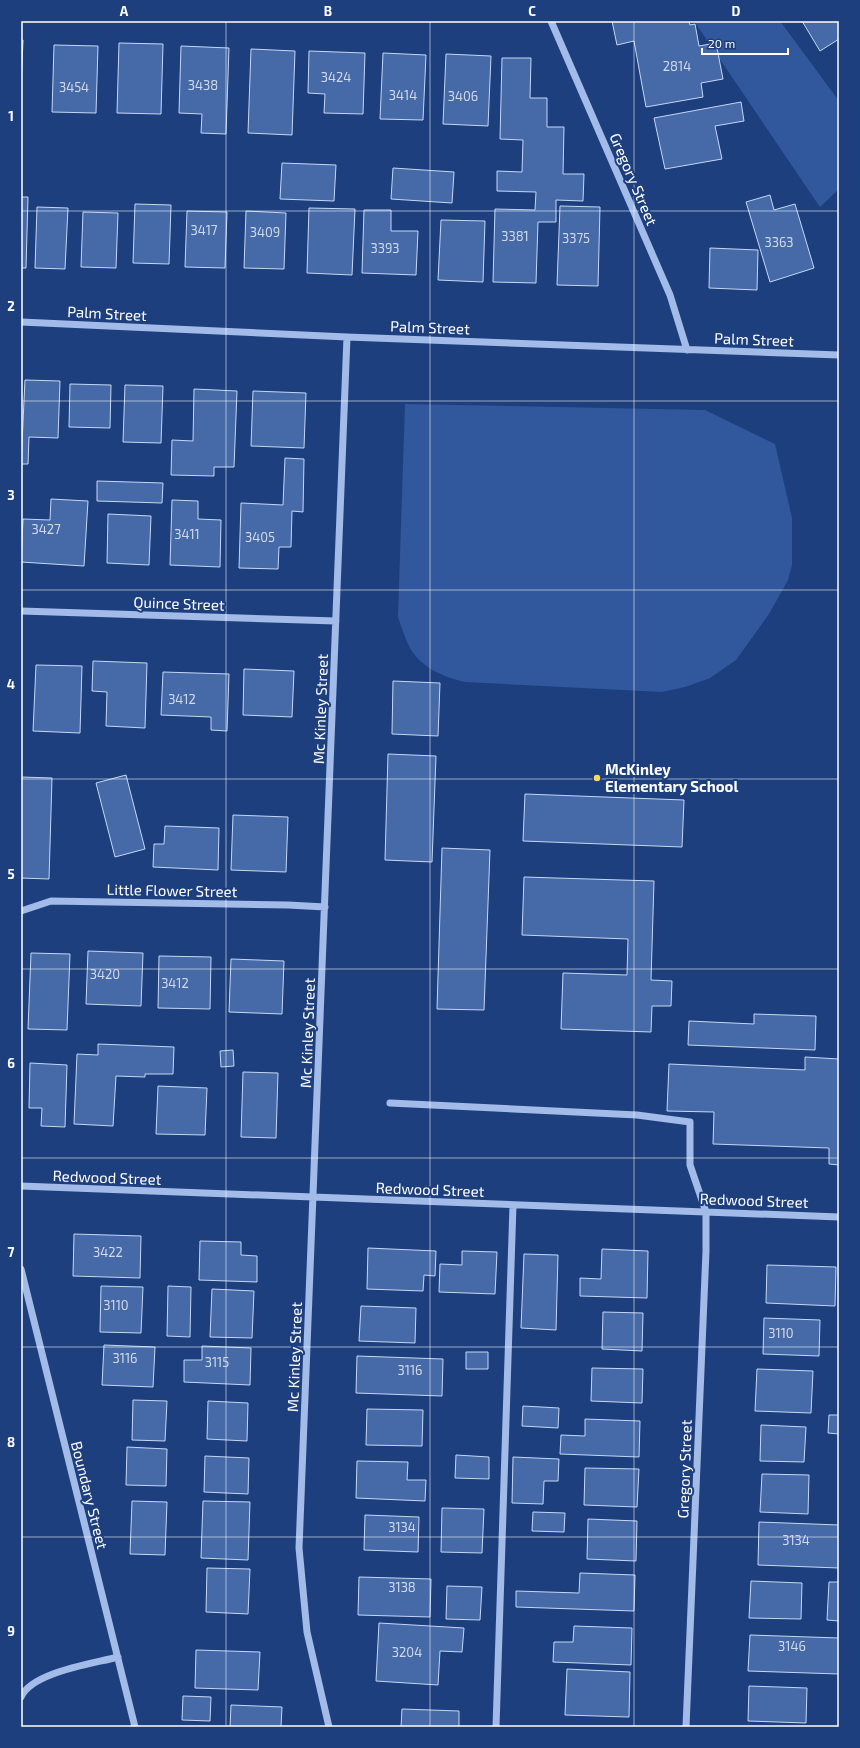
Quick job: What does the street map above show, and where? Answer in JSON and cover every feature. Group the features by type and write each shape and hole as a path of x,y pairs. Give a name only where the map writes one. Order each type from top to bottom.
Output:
{"street":[{"name":"Gregory Street","path":"551,21 670,295 687,350"},
{"name":"Palm Street","path":"21,322 347,337 839,355"},
{"name":"Mc Kinley Street","path":"329,1727 307,1632 299,1548 347,337"},
{"name":"Quince Street","path":"21,611 336,621"},
{"name":"Little Flower Street","path":"21,911 51,901 325,907"},
{"name":"Gregory Street","path":"390,1103 637,1114 690,1122 690,1165 706,1212 706,1259 686,1727"},
{"name":"Redwood Street","path":"21,1186 839,1216"},
{"path":"496,1727 513,1205"},
{"name":"Boundary Street","path":"21,1269 135,1727"},
{"path":"21,1697 24,1690 34,1682 47,1676 118,1657"}],"shaded area":[{"path":"694,21 780,21 839,101 839,189 820,207"},
{"path":"405,404 705,410 775,444 792,518 792,565 788,580 769,614 736,660 710,678 685,687 662,692 465,682 439,674 424,664 412,652 398,617"}],"building":[{"path":"612,21 689,21 690,25 695,24 699,46 716,43 723,79 701,83 703,97 646,107 634,41 617,45"},
{"path":"802,21 839,21 839,39 820,51"},
{"path":"21,40 23,40 21,87"},
{"path":"119,43 163,44 161,114 117,113"},
{"path":"54,45 98,46 96,113 52,112"},
{"path":"181,46 229,48 226,134 201,133 202,114 179,113"},
{"path":"251,49 295,51 292,135 248,133"},
{"path":"309,51 365,53 363,114 324,113 325,94 308,93"},
{"path":"383,53 426,55 423,120 380,119"},
{"path":"446,54 491,56 488,126 443,124"},
{"path":"502,58 531,58 530,98 547,98 547,127 564,127 563,174 584,174 583,201 556,200 556,222 538,222 536,283 493,282 495,209 535,210 536,192 497,191 497,171 522,172 523,140 500,139"},
{"path":"741,102 744,121 715,126 722,159 665,169 654,118"},
{"path":"282,163 336,165 334,201 280,199"},
{"path":"393,168 454,172 452,203 391,199"},
{"path":"770,195 774,210 795,204 814,268 770,282 746,202"},
{"path":"21,197 28,197 26,268 21,268"},
{"path":"135,204 171,205 169,264 133,263"},
{"path":"560,206 600,207 598,286 557,285"},
{"path":"37,207 68,208 65,269 35,268"},
{"path":"309,208 355,209 352,275 307,273"},
{"path":"364,210 391,210 391,231 418,231 416,275 362,273"},
{"path":"187,211 227,212 225,268 185,267"},
{"path":"246,211 286,213 284,269 244,268"},
{"path":"83,212 118,213 116,268 81,267"},
{"path":"441,220 485,221 483,282 438,280"},
{"path":"710,248 758,250 757,290 709,288"},
{"path":"25,380 60,381 58,438 29,437 28,464 21,464"},
{"path":"70,384 111,385 110,428 69,427"},
{"path":"125,385 163,386 161,443 123,442"},
{"path":"194,389 237,391 234,467 214,467 214,476 171,475 172,440 193,441"},
{"path":"253,391 306,393 304,448 251,446"},
{"path":"285,458 304,459 303,512 292,511 291,547 279,547 278,569 239,568 241,503 283,505"},
{"path":"97,481 163,483 162,503 97,501"},
{"path":"51,499 88,501 84,566 21,562 23,519 50,520"},
{"path":"172,500 198,501 198,519 221,520 220,567 170,565"},
{"path":"108,514 151,516 149,565 107,563"},
{"path":"93,661 147,663 145,728 106,726 107,692 92,691"},
{"path":"36,665 82,666 80,733 33,731"},
{"path":"244,669 294,671 292,717 243,715"},
{"path":"163,672 229,674 227,731 211,730 211,717 161,715"},
{"path":"393,681 440,683 438,736 392,734"},
{"path":"388,754 436,756 432,862 385,860"},
{"path":"126,775 145,849 115,857 96,783"},
{"path":"21,777 52,778 49,879 21,878"},
{"path":"525,794 684,800 682,847 523,841"},
{"path":"233,815 288,817 286,872 231,870"},
{"path":"165,826 219,828 218,870 153,867 154,844 164,844"},
{"path":"442,848 490,850 484,1010 437,1009"},
{"path":"524,877 654,881 651,980 672,981 671,1006 652,1006 651,1032 561,1029 563,973 627,975 628,939 522,935"},
{"path":"88,951 143,953 141,1006 86,1004"},
{"path":"31,953 70,954 67,1030 28,1029"},
{"path":"159,956 211,957 210,1009 158,1008"},
{"path":"231,959 284,961 282,1014 229,1012"},
{"path":"754,1014 816,1016 815,1050 688,1045 689,1021 754,1024"},
{"path":"98,1044 174,1047 173,1074 145,1074 145,1077 116,1076 113,1126 74,1124 77,1054 98,1055"},
{"path":"233,1050 234,1066 221,1067 220,1051"},
{"path":"805,1057 839,1059 839,1165 829,1164 829,1148 713,1144 714,1112 667,1111 669,1064 805,1070"},
{"path":"30,1063 67,1065 65,1127 41,1126 42,1108 29,1108"},
{"path":"243,1072 278,1073 276,1138 241,1137"},
{"path":"158,1086 207,1088 205,1135 156,1134"},
{"path":"74,1234 141,1236 140,1278 73,1276"},
{"path":"200,1241 241,1242 241,1255 257,1256 257,1282 199,1280"},
{"path":"368,1248 436,1251 435,1276 424,1275 423,1291 367,1289"},
{"path":"602,1249 648,1251 647,1298 580,1296 580,1278 601,1279"},
{"path":"462,1251 497,1252 495,1294 439,1292 440,1264 462,1265"},
{"path":"524,1254 558,1255 556,1330 521,1328"},
{"path":"767,1265 836,1267 835,1306 766,1303"},
{"path":"101,1286 143,1287 141,1333 100,1332"},
{"path":"168,1286 191,1287 190,1337 167,1336"},
{"path":"212,1289 254,1291 252,1338 210,1337"},
{"path":"361,1306 416,1308 415,1343 359,1341"},
{"path":"603,1312 643,1313 642,1351 602,1349"},
{"path":"764,1318 820,1320 819,1356 763,1354"},
{"path":"104,1345 155,1347 153,1387 102,1385"},
{"path":"202,1346 251,1348 250,1385 184,1382 184,1360 202,1360"},
{"path":"466,1352 488,1352 488,1369 466,1369"},
{"path":"357,1356 443,1359 442,1396 356,1393"},
{"path":"592,1368 643,1369 642,1403 591,1401"},
{"path":"757,1369 813,1371 811,1413 755,1411"},
{"path":"133,1400 167,1401 165,1441 132,1440"},
{"path":"208,1401 248,1403 247,1441 207,1439"},
{"path":"523,1406 559,1408 558,1428 522,1426"},
{"path":"367,1409 423,1410 422,1446 366,1445"},
{"path":"829,1415 839,1415 839,1434 828,1433"},
{"path":"585,1419 640,1421 639,1457 560,1454 561,1435 585,1436"},
{"path":"761,1425 806,1427 804,1462 760,1461"},
{"path":"127,1447 167,1449 166,1486 126,1485"},
{"path":"456,1455 489,1457 489,1479 455,1478"},
{"path":"205,1456 249,1458 248,1494 204,1492"},
{"path":"513,1457 559,1459 558,1481 544,1481 543,1504 512,1503"},
{"path":"357,1461 408,1462 407,1480 426,1480 425,1501 356,1498"},
{"path":"585,1468 639,1469 637,1507 584,1505"},
{"path":"762,1474 809,1475 808,1514 760,1512"},
{"path":"132,1501 167,1502 165,1555 130,1554"},
{"path":"203,1501 250,1502 248,1560 201,1558"},
{"path":"442,1508 484,1509 482,1553 441,1552"},
{"path":"533,1512 565,1513 564,1532 532,1531"},
{"path":"365,1515 419,1517 418,1552 364,1550"},
{"path":"588,1519 637,1521 636,1561 587,1559"},
{"path":"759,1522 839,1525 839,1568 758,1565"},
{"path":"207,1568 250,1569 248,1614 206,1612"},
{"path":"580,1573 635,1575 634,1611 516,1607 516,1591 579,1593"},
{"path":"359,1577 431,1579 430,1617 358,1615"},
{"path":"751,1581 802,1583 801,1619 749,1618"},
{"path":"829,1582 839,1582 839,1621 827,1620"},
{"path":"447,1586 482,1587 480,1620 446,1619"},
{"path":"379,1623 464,1628 462,1652 440,1651 438,1685 376,1681"},
{"path":"574,1626 632,1628 631,1665 553,1662 554,1642 573,1642"},
{"path":"750,1635 839,1638 839,1674 748,1671"},
{"path":"196,1650 260,1652 258,1690 195,1688"},
{"path":"567,1669 630,1672 629,1717 565,1715"},
{"path":"749,1686 807,1688 806,1723 748,1721"},
{"path":"183,1696 211,1697 210,1721 182,1720"},
{"path":"231,1705 282,1707 281,1727 230,1727"},
{"path":"402,1709 459,1711 459,1727 401,1727"}],"place":[{"name":"McKinley Elementary School","path":"597,778"}]}
